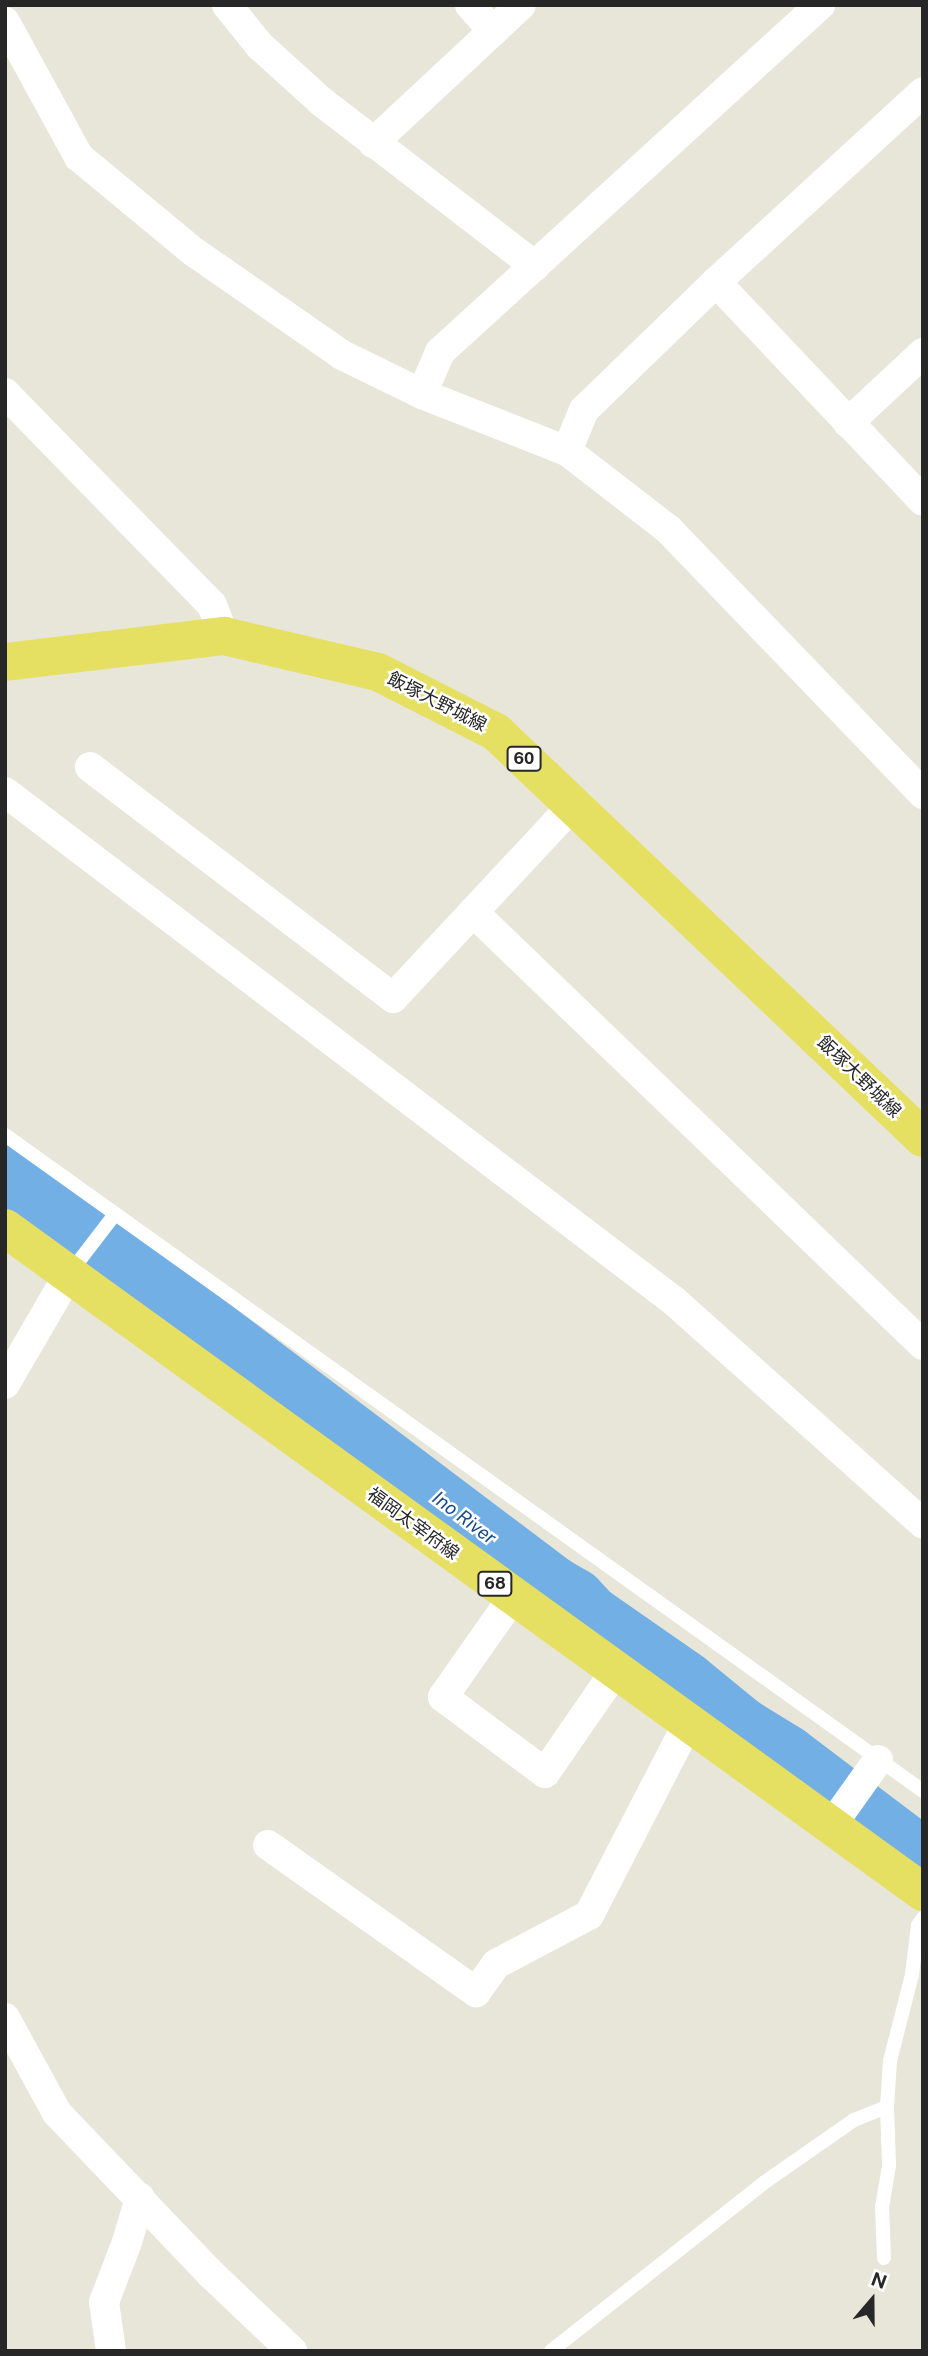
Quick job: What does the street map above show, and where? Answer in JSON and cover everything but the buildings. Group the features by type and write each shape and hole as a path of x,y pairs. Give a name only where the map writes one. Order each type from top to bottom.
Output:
{"main road":[{"name":"飯塚大野城線","path":"5,662 224,636 378,672 496,732 923,1138"},
{"name":"福岡太宰府線","path":"5,1228 76,1266 513,1597 688,1723 835,1820 923,1892"}],"street":[{"path":"227,5 260,46 373,143 535,266"},
{"path":"470,5 493,31"},
{"path":"373,143 521,5"},
{"path":"422,394 440,352 820,5"},
{"path":"5,22 79,158 194,252 342,355 422,394 567,451 668,529 923,794"},
{"path":"567,451 584,410 716,282 923,92"},
{"path":"716,282 923,501"},
{"path":"848,424 923,352"},
{"path":"5,393 212,606 224,636"},
{"path":"90,766 393,998 573,805"},
{"path":"5,792 674,1301 923,1524"},
{"path":"473,912 923,1345"},
{"path":"5,1384 76,1266"},
{"path":"513,1597 443,1697 545,1773 616,1671"},
{"path":"268,1845 476,1992 496,1964 589,1915 688,1723"},
{"path":"835,1820 878,1760"},
{"path":"5,2018 57,2113 211,2274 292,2351"},
{"path":"111,2351 104,2302 140,2198"}],"lane":[{"path":"5,1135 923,1791"},
{"path":"76,1266 115,1214"},
{"path":"884,2258 882,2207 889,2166 887,2107 890,2061 912,1975 918,1925 923,1918"},
{"path":"551,2351 765,2182 854,2120 887,2107"}],"waterway":[{"name":"Ino River","path":"5,1175 552,1588 573,1600 589,1617 684,1683 740,1729 784,1756 923,1861"}]}
